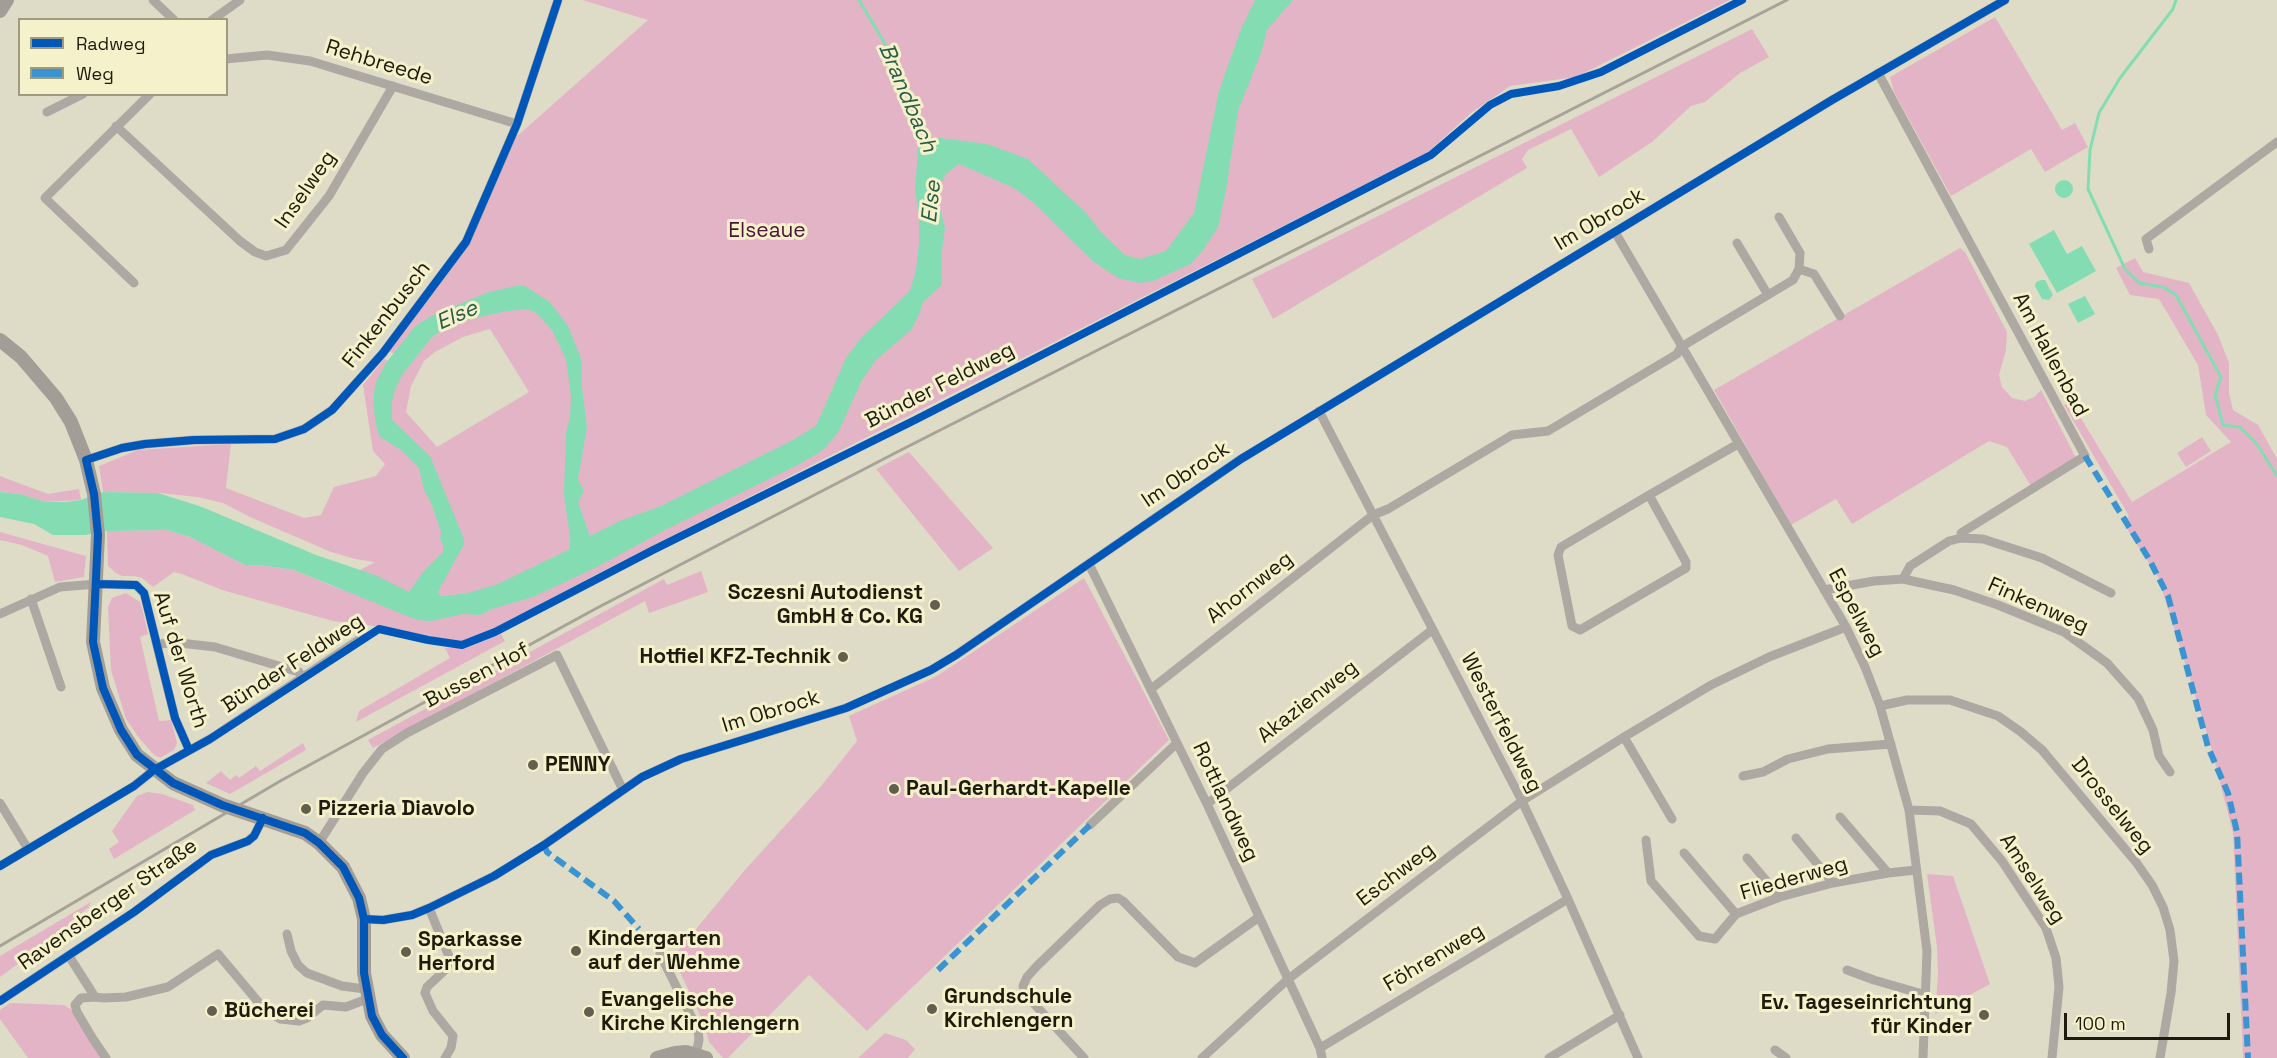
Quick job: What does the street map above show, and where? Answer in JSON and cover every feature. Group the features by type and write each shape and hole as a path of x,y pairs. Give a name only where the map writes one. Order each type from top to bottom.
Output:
{"main road":[{"path":"0,11 7,0"},
{"path":"0,340 21,357 56,398 71,422 86,460 94,494 98,535 93,642 110,708 131,748 154,770 195,794 305,833 319,843 343,867 359,898 364,920 366,994 372,1016 397,1056"},
{"path":"657,1058 675,1053 701,1056"}],"street":[{"path":"153,0 172,18"},
{"path":"215,18 240,0"},
{"name":"Finkenbusch","path":"86,460 122,448 145,444 194,440 275,439 303,429 332,410 383,353 466,242 517,124 558,0"},
{"name":"Im Obrock","path":"364,920 383,920 412,915 511,867 642,777 681,759 846,708 922,674 956,655 1179,500 1319,411 1878,73 2005,0"},
{"name":"Rehbreede","path":"228,59 267,55 309,61 517,124"},
{"name":"Am Hallenbad","path":"1878,73 2085,456 1961,533 1961,538 1949,541 1910,566 1903,579"},
{"name":"Inselweg","path":"116,126 240,241 255,252 266,256 285,249 329,196 393,86"},
{"path":"47,112 79,96"},
{"path":"134,283 45,198 148,96"},
{"path":"2149,249 2146,239 2277,142"},
{"path":"1779,217 1800,253 1799,269 1814,274 1840,316"},
{"name":"Espelweg","path":"1615,231 1846,627 1865,666 1880,706 1909,810 1927,951 1923,1058"},
{"path":"1737,243 1768,295"},
{"name":"Ahornweg","path":"1150,689 1372,515 1388,510 1512,435 1548,431 1677,354 1681,347 1793,280 1799,269"},
{"name":"Westerfeldweg","path":"1319,411 1522,801 1568,898 1638,1058"},
{"path":"1649,495 1686,562 1686,568 1580,630 1572,626 1558,555 1561,547 1649,495 1738,444"},
{"path":"1961,538 1983,539 2015,548 2063,567 2111,593"},
{"name":"Rottlandweg","path":"1089,564 1207,804 1321,1053"},
{"name":"Finkenweg","path":"1824,590 1874,581 1903,579 1954,590 2064,632 2113,669 2138,698 2153,730 2159,756 2170,772"},
{"name":"Auf der Worth","path":"0,614 60,587 97,584 136,585 144,593 175,718 189,750"},
{"path":"32,599 61,687"},
{"name":"Eschweg","path":"1202,1058 1287,980 1522,801 1624,736 1711,685 1769,657 1846,627"},
{"name":"Akazienweg","path":"1207,804 1432,630"},
{"name":"Bünder Feldweg","path":"0,866 134,786 154,770 210,739 363,637"},
{"name":"Auf der Worth","path":"157,645 171,642 215,647 298,672 302,678"},
{"name":"Bussen Hof","path":"319,843 363,773 382,749 407,733 557,655 623,790"},
{"name":"Drosselweg","path":"1880,706 1907,700 1950,700 1998,717 2021,732 2042,750 2136,862 2152,885 2163,907 2170,930 2174,961 2160,1058"},
{"path":"1624,736 1672,819"},
{"path":"1090,825 1177,743"},
{"path":"1743,776 1763,772 1788,759 1828,749 1892,744"},
{"path":"0,803 28,849"},
{"name":"Amselweg","path":"1909,810 1940,811 1971,824 2002,861 2046,928 2056,958 2060,987 2052,1058"},
{"name":"Ravensberger Straße","path":"0,1001 134,912 211,855 248,841 254,836 263,818"},
{"path":"1840,818 1888,873"},
{"path":"1796,838 1833,883"},
{"name":"Fliederweg","path":"1646,840 1651,881 1699,936 1714,939 1736,914 1780,897 1833,883 1916,870"},
{"path":"1684,853 1736,914"},
{"path":"1747,858 1780,897"},
{"path":"1084,1058 1026,995 1023,986 1027,977 1037,966 1100,905 1110,899 1118,898 1124,901 1178,957 1195,963 1259,917"},
{"name":"Föhrenweg","path":"1321,1053 1568,898"},
{"path":"429,908 450,959 446,969 427,987 425,993 433,1011 453,1036 451,1048 445,1058"},
{"path":"287,934 291,951 298,965 308,974 366,994"},
{"path":"106,1058 77,1012 75,1005 81,998 126,997 168,987 219,954 266,1010 280,1019 298,1021 323,1005 346,1007 366,994"},
{"path":"660,954 698,1030 701,1056"},
{"path":"69,956 95,997"},
{"path":"1846,970 1874,981 1926,995"},
{"path":"1549,1058 1620,1015"},
{"path":"1069,1058 1077,1050"},
{"path":"1775,1050 1786,1058"}],"green space":[{"name":"Elseaue","path":"582,0 1730,0 1576,77 1510,86 1471,113 1427,153 599,573 494,629 462,643 390,628 333,621 222,590 174,572 153,587 142,578 122,576 108,566 107,531 167,530 190,537 247,566 260,565 294,570 342,590 360,570 375,562 331,552 223,503 197,497 160,493 103,492 99,466 138,450 231,444 226,488 304,518 321,515 334,487 376,476 385,464 373,451 363,385 384,359 406,369 409,362 389,351 468,245 515,138 648,20","holes":["490,329 529,392 437,447 406,412 411,386 424,361 435,352 463,337"]},
{"path":"1995,17 2062,130 2075,123 2088,147 2045,172 2031,149 1951,196 1894,92 1890,77"},
{"path":"1752,29 1769,57 1740,73 1705,102 1691,106 1652,142 1599,177 1571,129 1528,150 1522,159 1527,168 1273,319 1252,279"},
{"path":"1960,248 1965,252 2007,332 2006,350 1999,375 2002,387 2012,398 2025,401 2034,397 2041,390 2076,458 2031,486 2007,447 1989,441 1852,524 1836,499 1791,525 1714,390"},
{"path":"2135,258 2143,272 2189,283 2218,335 2229,363 2229,393 2233,410 2258,425 2277,459 2277,1058 2243,1058 2233,833 2210,743 2158,577 2122,521 2129,516 2064,405 2071,402 2132,502 2231,442 2206,415 2198,365 2159,299 2130,295 2116,268"},
{"path":"2202,437 2211,451 2186,467 2177,453"},
{"path":"909,452 993,548 959,571 876,469"},
{"path":"0,476 48,494 79,489 81,500 46,502 20,494 0,492"},
{"path":"0,532 86,556 84,577 55,582 48,556 22,545 0,540"},
{"path":"701,571 708,592 649,613 645,601 373,748 368,740 664,579 667,585"},
{"path":"1084,578 1169,740 867,1031 809,975 728,1058 723,1058 709,1042 705,1026 673,957 744,871 822,785 857,741 849,716 937,676"},
{"path":"126,593 140,602 148,634 140,637 159,721 171,720 177,743 174,750 160,758 154,755 139,738 126,719 111,670 108,607 112,598"},
{"path":"501,634 505,641 356,722 359,711 450,658 445,648 474,645"},
{"path":"303,743 306,750 230,794 206,783 221,771 230,780 236,775 239,778 256,766 260,771"},
{"path":"148,792 162,794 193,805 195,810 114,859 109,849 119,842 112,831 137,796"},
{"path":"1927,874 1953,876 1990,984 1935,1014 1938,975 1937,947"},
{"path":"91,902 89,907 68,926 0,977 0,956"},
{"path":"10,1003 64,1005 72,1010 103,1058 28,1058 0,1019 0,1010"},
{"path":"885,1033 906,1040 915,1049 908,1058 858,1058"}],"water":[{"path":"1255,0 1293,0 1267,30 1261,53 1238,111 1218,227 1191,264 1153,281 1140,283 1118,278 1094,262 1034,203 1014,188 959,164 946,174 939,186 938,201 945,228 942,250 942,285 923,302 911,330 876,360 862,380 839,431 827,446 792,468 533,597 492,609 480,615 464,614 431,621 417,620 294,570 260,565 247,566 190,537 167,530 53,535 34,524 0,517 0,492 20,494 46,502 81,500 103,492 158,493 202,507 316,555 375,575 409,592 423,572 443,552 443,545 440,538 441,532 424,490 419,468 401,450 380,437 376,426 373,401 375,390 379,381 392,368 399,374 392,392 392,420 430,456 464,539 464,544 438,592 440,596 446,596 468,593 498,584 570,549 564,495 566,433 571,397 566,359 552,330 535,312 525,309 466,320 444,329 413,350 407,358 399,354 417,325 433,315 489,292 516,286 525,286 550,302 568,326 582,361 582,387 587,427 578,479 584,491 578,502 590,536 622,520 659,507 791,441 816,426 846,358 861,338 910,291 916,270 919,243 919,214 915,189 919,138 933,137 987,144 1028,159 1085,212 1102,233 1125,255 1140,259 1166,251 1194,213 1219,91 1241,29"},
{"path":"2064,180 2070,183 2073,189 2070,195 2064,198 2058,195 2055,189 2058,183"},
{"path":"2054,230 2067,254 2082,246 2096,271 2057,293 2029,244"},
{"path":"2045,280 2053,295 2049,300 2042,299 2035,286 2036,282"},
{"path":"2085,296 2095,314 2078,323 2068,304"}],"waterway":[{"name":"Brandbach","path":"859,0 894,59 912,98 927,141"},
{"path":"2176,0 2173,9 2120,78 2099,113 2090,150 2088,189 2125,269 2139,283 2163,287 2176,295 2221,377 2215,395 2223,425 2240,427 2257,444 2277,476"},
{"name":"Else","path":"384,394 394,369 421,335"}],"railway":[{"path":"0,946 282,780 597,608 899,451 1787,0"}],"marked path":[{"path":"2085,456 2149,559 2168,596 2208,747 2228,793 2237,832 2248,1058"},
{"path":"938,970 1090,825"},
{"path":"544,845 547,852 614,901 639,929"}],"cycle path":[{"path":"403,1058 382,1035 372,1016 364,973 364,919 359,898 343,867 319,843 305,833 222,805 173,783 137,755 121,730 103,688 93,642 98,535 94,494 86,460 122,448 145,444 194,440 275,439 304,429 332,410 383,353 466,242 517,124 558,0"},
{"path":"0,866 134,786 154,770 210,739 379,629 462,645 495,632 653,550 915,420 1431,155 1490,105 1511,94 1559,86 1601,72 1742,0"},
{"path":"364,919 383,920 412,915 494,876 544,845 642,777 681,759 846,708 931,670 1241,459 1832,100 2005,0"},
{"path":"97,584 136,585 144,593 175,718 189,750"},
{"path":"0,1001 134,912 211,855 248,841 254,836 263,818"}],"place":[{"name":"Sczesni Autodienst GmbH & Co. KG","path":"935,605"},
{"name":"Hotfiel KFZ-Technik","path":"843,657"},
{"name":"PENNY","path":"533,765"},
{"name":"Paul-Gerhardt-Kapelle","path":"894,789"},
{"name":"Pizzeria Diavolo","path":"306,809"},
{"name":"Kindergarten auf der Wehme","path":"576,951"},
{"name":"Sparkasse Herford","path":"406,952"},
{"name":"Grundschule Kirchlengern","path":"932,1009"},
{"name":"Bücherei","path":"212,1011"},
{"name":"Evangelische Kirche Kirchlengern","path":"589,1012"},
{"name":"Ev. Tageseinrichtung für Kinder","path":"1984,1015"}]}
